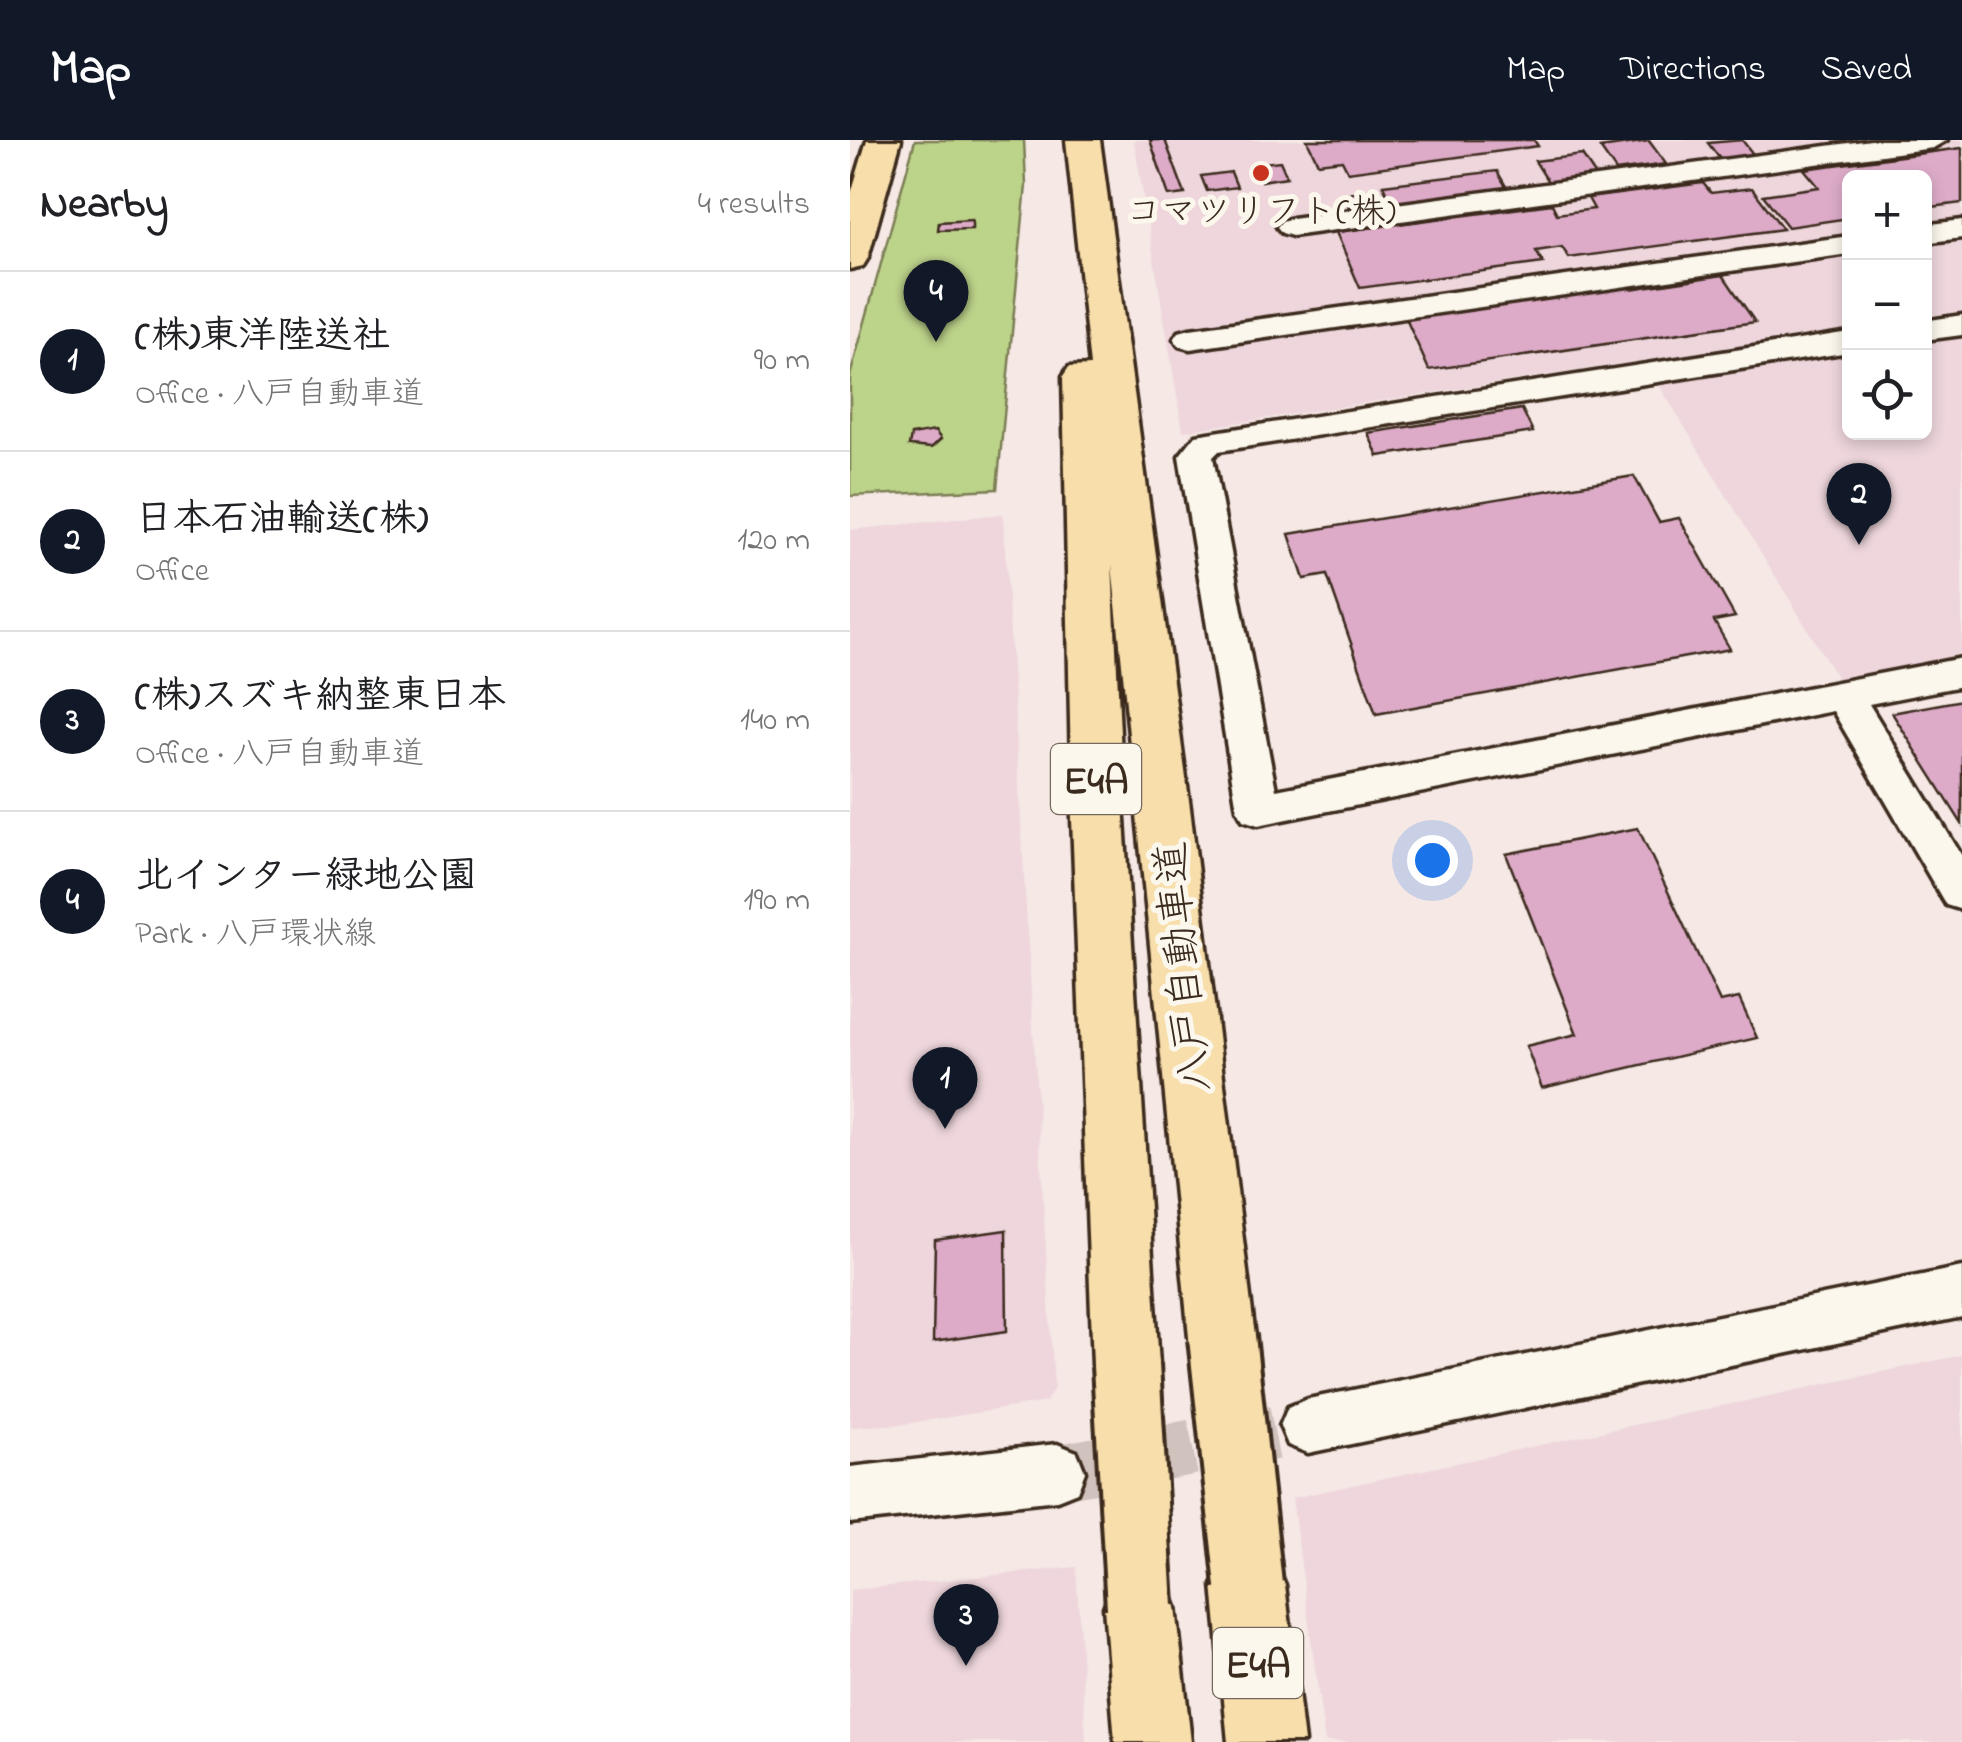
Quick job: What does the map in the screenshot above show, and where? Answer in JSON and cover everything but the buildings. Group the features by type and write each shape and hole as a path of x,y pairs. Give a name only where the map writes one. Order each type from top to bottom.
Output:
{"main road":[{"path":"850,258 884,140"},
{"name":"八戸自動車道","path":"1082,140 1124,466 1266,1742"},
{"name":"八戸自動車道","path":"1087,193 1082,414 1126,1365 1140,1607 1153,1742"}],"street":[{"path":"1292,227 1933,140"},
{"path":"1932,233 1962,229"},
{"path":"1190,339 1842,246"},
{"path":"1932,330 1962,325"},
{"path":"1842,343 1208,442 1196,456 1258,808 1962,672"},
{"path":"1844,695 1962,893"},
{"path":"1308,1426 1962,1292"},
{"path":"850,1495 1057,1472"}],"shaded area":[{"path":"1134,140 1962,140 1962,312 1932,316 1932,170 1842,170 1842,330 1183,431"},
{"path":"1962,333 1962,658 1839,681 1656,380 1842,351 1842,440 1932,440 1932,338"},
{"path":"1003,514 1054,1388 1046,1402 904,1424 850,1427 850,530"},
{"path":"1962,1355 1962,1742 1325,1742 1292,1498"},
{"path":"1076,1567 1086,1742 850,1742 850,1590"}],"green space":[{"path":"915,140 1024,140 1026,185 997,489 850,496 850,376"}],"tunnel":[{"path":"1057,1472 1308,1426"}],"place":[{"name":"コマツリフト(株)","path":"1261,173"},
{"name":"北インター緑地公園","path":"936,342"},
{"name":"日本石油輸送(株)","path":"1859,545"},
{"name":"(株)東洋陸送社","path":"945,1129"},
{"name":"(株)スズキ納整東日本","path":"966,1666"}]}
